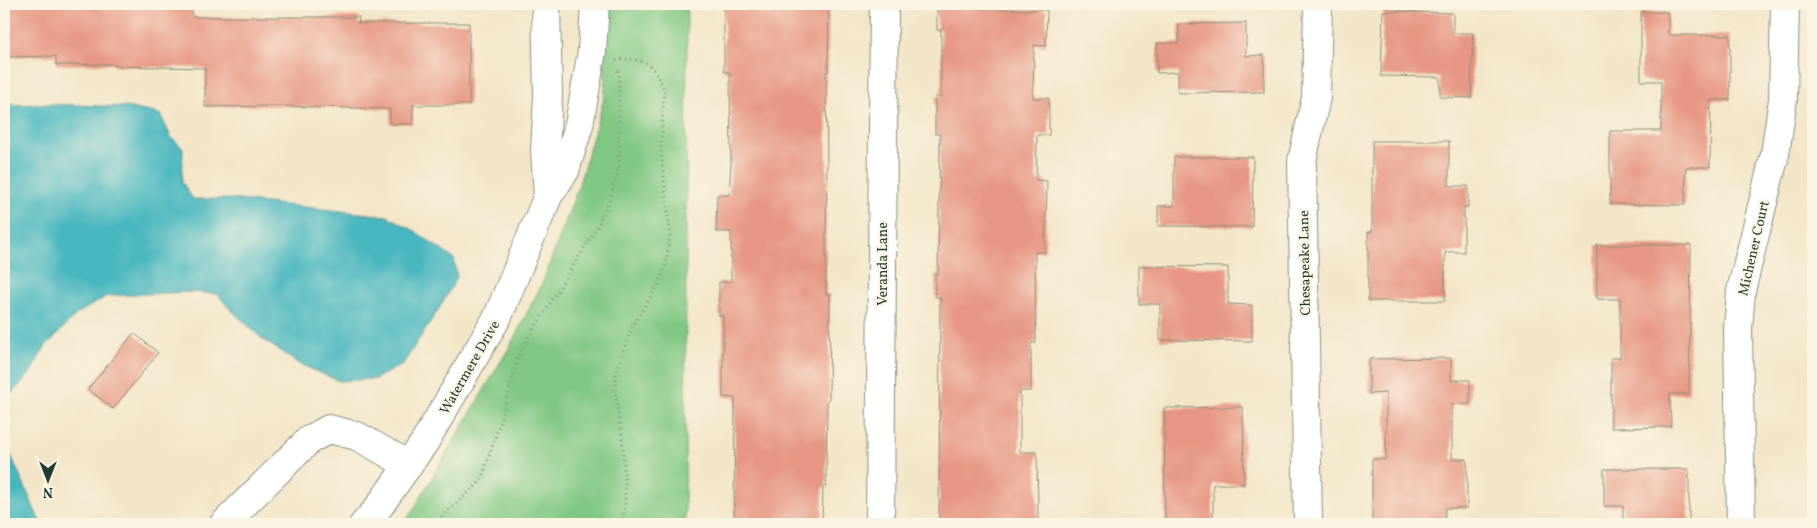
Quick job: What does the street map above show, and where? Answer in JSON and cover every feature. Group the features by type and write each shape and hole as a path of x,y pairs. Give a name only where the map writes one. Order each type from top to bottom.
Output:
{"street":[{"name":"Watermere Drive","path":"546,4 548,96 545,151 548,196"},
{"name":"Watermere Drive","path":"364,524 375,512 424,443 498,316 548,196 565,171 579,125 592,51 595,4"},
{"name":"Veranda Lane","path":"880,524 884,4"},
{"name":"Chesapeake Lane","path":"1308,524 1302,161 1316,98 1318,4"},
{"name":"Michener Court","path":"1741,524 1739,319 1741,291 1775,154 1782,108 1785,4"},
{"path":"224,524 309,440 329,429 357,436 409,465"}],"path":[{"path":"434,524 481,481 520,351 598,226 610,199 620,166 619,76 615,55"},
{"path":"616,60 632,59 647,64 655,72 664,89 661,150 670,232 666,262 662,275 658,285 632,327 616,373 615,389 623,447 625,485 625,506 623,519 620,524"}],"green space":[{"path":"607,4 687,4 685,524 402,524 410,515 509,348 542,284 579,185 605,95 604,19"}],"water":[{"path":"50,104 126,107 160,114 171,137 183,148 182,182 193,199 230,199 387,216 415,231 454,259 457,277 403,364 375,379 339,381 299,364 261,338 227,306 218,294 188,292 107,296 77,314 45,347 29,375 4,402 4,105"},
{"path":"4,439 41,524 4,524"}],"building":[{"path":"4,4 192,4 192,17 359,17 358,23 469,23 469,105 413,105 413,124 390,124 390,109 275,106 205,107 205,68 114,66 114,64 56,65 56,56 4,57"},
{"path":"799,4 829,4 828,72 826,72 826,294 830,294 829,400 827,400 826,487 823,487 822,524 734,524 735,398 723,397 723,316 719,316 719,282 731,282 731,232 716,232 717,195 729,195 731,163 730,72 724,72 724,7 799,7"},
{"path":"937,8 1047,10 1046,46 1034,45 1033,98 1049,98 1049,135 1037,135 1036,180 1047,181 1045,252 1035,252 1036,343 1031,343 1031,391 1020,391 1020,452 1037,452 1038,521 939,521 940,297 935,297 935,274 938,274 940,134 935,134 935,97 941,97 941,30 937,30"},
{"path":"1383,11 1453,13 1453,33 1473,33 1471,98 1440,97 1440,77 1381,76"},
{"path":"1641,12 1668,12 1668,35 1730,35 1730,100 1711,100 1710,167 1686,167 1685,205 1610,204 1610,131 1661,131 1661,81 1641,81"},
{"path":"1246,23 1246,56 1264,55 1264,92 1178,93 1178,72 1157,73 1157,43 1179,43 1179,24"},
{"path":"1372,141 1449,141 1449,186 1468,186 1468,207 1464,207 1464,252 1445,252 1445,301 1368,301 1368,232 1372,232"},
{"path":"1174,157 1253,157 1252,227 1158,226 1158,206 1174,206"},
{"path":"1597,245 1691,245 1689,394 1670,394 1671,427 1611,428 1611,358 1620,358 1620,299 1597,299"},
{"path":"1139,266 1228,267 1228,304 1252,305 1252,341 1160,340 1160,304 1139,304"},
{"path":"134,333 158,353 113,409 88,389"},
{"path":"1451,358 1451,380 1470,380 1470,404 1452,404 1452,459 1467,459 1467,508 1445,508 1445,524 1372,524 1372,459 1386,459 1386,393 1369,394 1369,359"},
{"path":"1243,407 1244,484 1213,484 1213,524 1165,524 1164,408"},
{"path":"1604,469 1689,469 1689,524 1623,524 1623,506 1604,506"}]}
